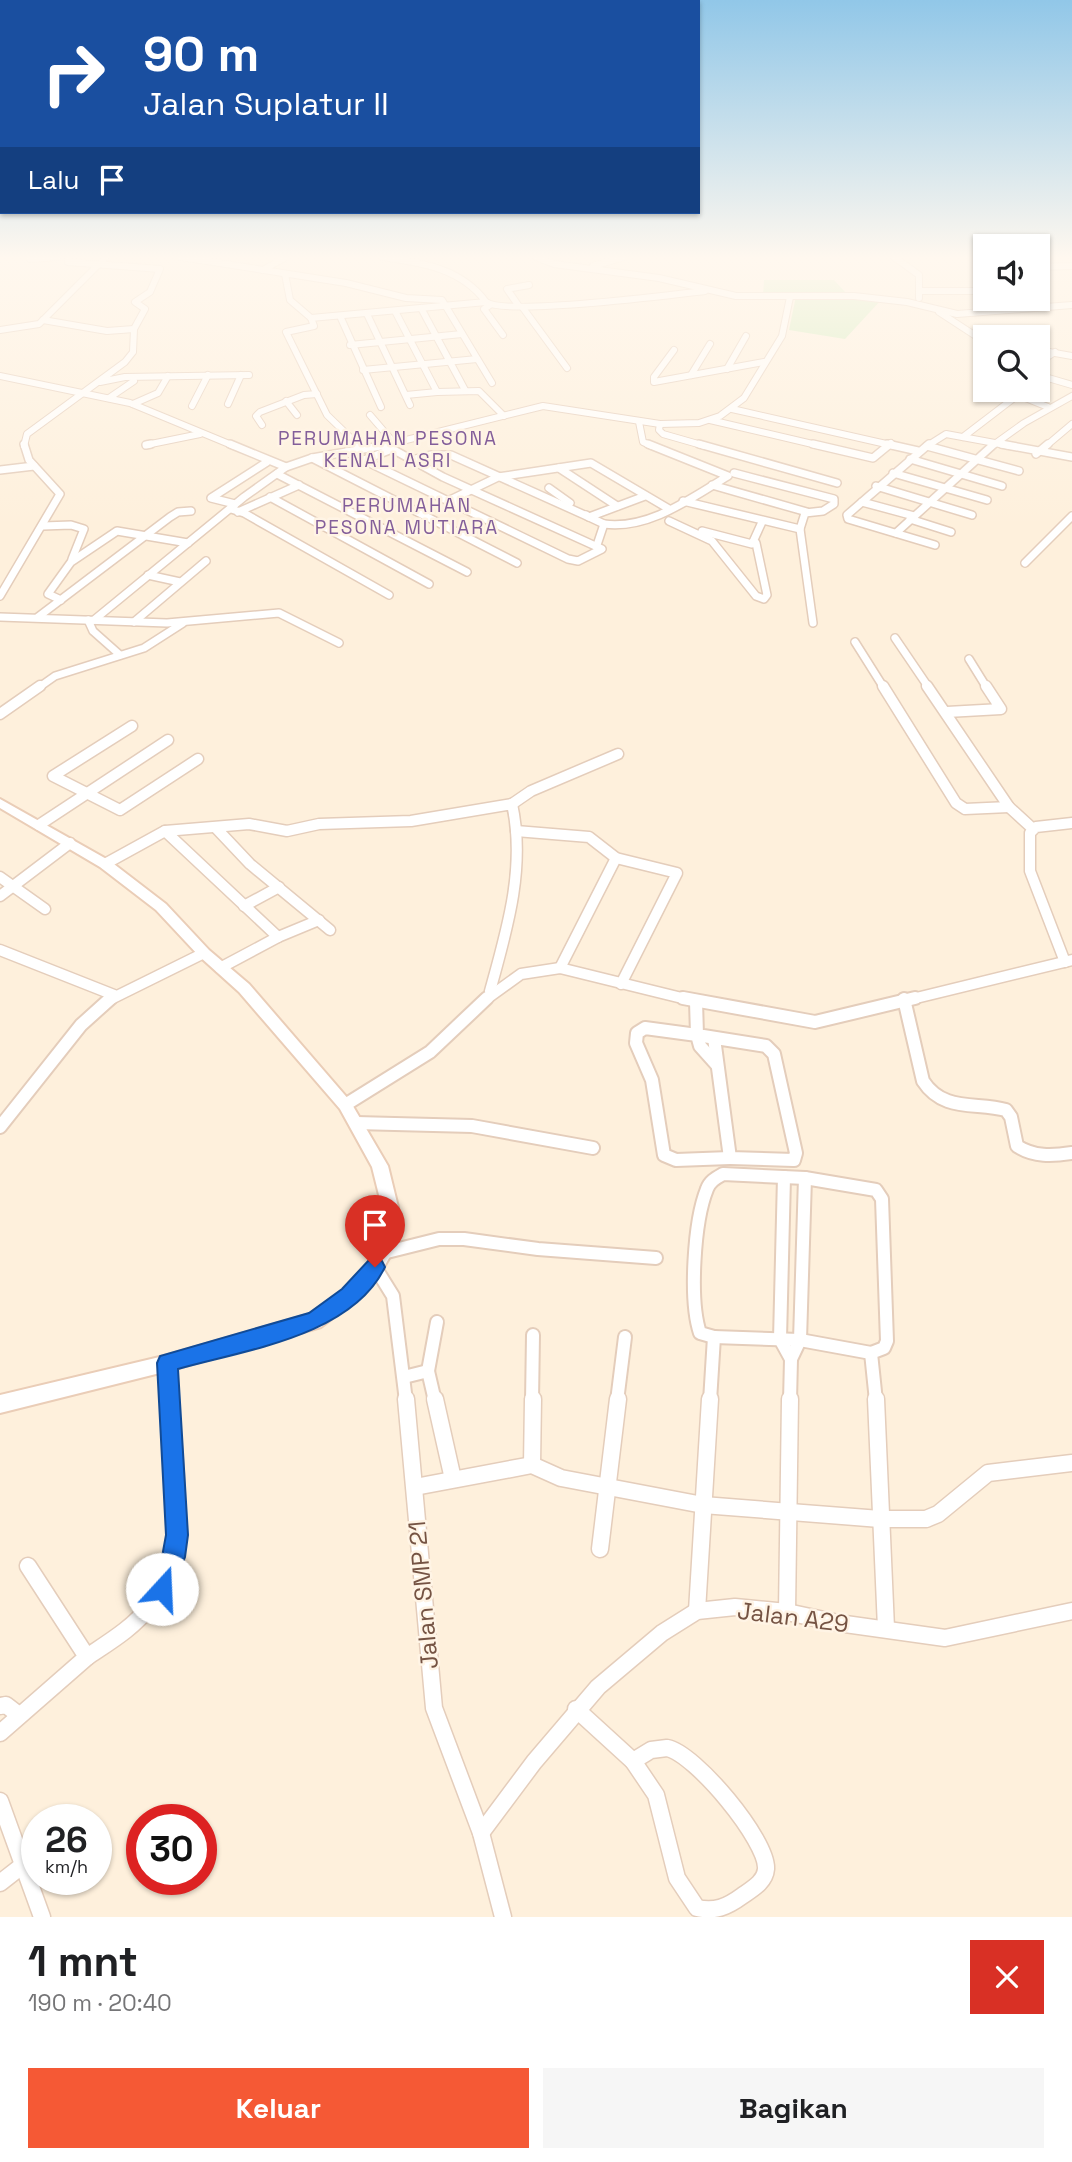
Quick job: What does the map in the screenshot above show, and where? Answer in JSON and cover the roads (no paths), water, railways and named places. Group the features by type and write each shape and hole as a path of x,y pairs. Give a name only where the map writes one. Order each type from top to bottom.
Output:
{"street":[{"path":"0,596 60,494 24,456 22,444 27,434 124,362 133,352 133,346"},
{"path":"294,346 327,415 362,449"},
{"path":"352,346 381,407"},
{"path":"384,346 410,405"},
{"path":"414,346 437,392"},
{"path":"444,346 465,390"},
{"path":"469,346 492,383"},
{"path":"550,346 567,368"},
{"path":"691,375 708,346"},
{"path":"727,369 740,346"},
{"path":"710,420 732,410 744,398 774,346"},
{"path":"674,350 654,377 654,382 764,362"},
{"path":"1050,351 1072,356"},
{"path":"1050,355 1055,352"},
{"path":"363,370 477,359"},
{"path":"192,406 208,375"},
{"path":"94,384 125,376 245,375 228,404"},
{"path":"0,376 133,404 267,462 286,467"},
{"path":"150,410 168,376"},
{"path":"1050,379 1072,385"},
{"path":"1050,382 1054,380"},
{"path":"108,398 134,381"},
{"path":"406,395 479,391 504,416"},
{"path":"133,404 158,393"},
{"path":"262,425 256,416 260,412 286,401 317,394"},
{"path":"896,533 994,445 1048,407 1072,396"},
{"path":"286,401 298,415"},
{"path":"963,437 1009,402"},
{"path":"1036,402 1048,407"},
{"path":"91,620 286,467 312,458 390,446 550,406 660,424 710,420 873,458 878,457 891,443"},
{"path":"732,410 918,451"},
{"path":"347,452 573,561 600,551 597,545 412,460 390,446 370,415"},
{"path":"639,422 643,442 731,474 835,501 823,511 807,512 712,485"},
{"path":"660,424 659,430 663,434 837,483"},
{"path":"935,545 847,518 876,486 918,451 946,434 1031,455 1040,451 1072,424"},
{"path":"800,441 813,428"},
{"path":"146,445 200,434"},
{"path":"364,460 390,446"},
{"path":"927,446 1019,471"},
{"path":"1040,451 1072,457"},
{"path":"412,460 444,454 496,469 496,476"},
{"path":"312,458 517,563"},
{"path":"910,459 1002,486"},
{"path":"267,462 211,498 235,508 389,595"},
{"path":"448,501 496,476 593,463 669,509"},
{"path":"0,470 34,466"},
{"path":"559,468 617,506"},
{"path":"893,473 987,500"},
{"path":"277,474 467,572"},
{"path":"496,476 604,524 620,528 669,509 731,474"},
{"path":"235,508 299,485"},
{"path":"530,491 561,486"},
{"path":"876,486 972,515"},
{"path":"549,488 589,517"},
{"path":"589,517 645,496"},
{"path":"271,497 429,584"},
{"path":"683,501 800,529"},
{"path":"862,502 951,532"},
{"path":"38,617 178,512 191,511"},
{"path":"807,512 800,529 813,623"},
{"path":"653,516 744,544 755,542"},
{"path":"1025,563 1072,516"},
{"path":"669,521 712,541 756,596 764,600 767,595 755,542 762,522"},
{"path":"597,545 604,524"},
{"path":"43,526 71,525 84,529 71,562 48,594 61,600"},
{"path":"71,562 117,531 188,543"},
{"path":"134,622 206,561"},
{"path":"148,575 180,582"},
{"path":"0,617 183,623 279,613 339,643"},
{"path":"91,620 93,631 120,655"},
{"path":"0,714 55,676 144,648 183,623"},
{"path":"895,638 1009,807 1032,828 1072,823"},
{"path":"855,642 956,803 974,810 1009,807"},
{"path":"947,712 1001,709 970,659"},
{"path":"132,726 53,776 120,810 198,758"},
{"path":"39,825 168,740"},
{"path":"105,864 165,831 248,824 287,831 319,824 411,821 512,804 531,791 618,754"},
{"path":"0,803 105,864 161,907 204,953 244,988 345,1105 380,1166 390,1207 379,1260 349,1296 315,1321 168,1363 0,1404"},
{"path":"491,992 509,911 516,831 512,804"},
{"path":"216,828 330,930"},
{"path":"345,1105 439,1045 491,992 512,976 528,970 560,968 696,1001 815,1022 1068,961 1030,871 1032,828"},
{"path":"165,831 278,937"},
{"path":"516,831 589,837 616,858 678,875 621,984"},
{"path":"0,895 70,843"},
{"path":"560,968 616,858"},
{"path":"0,877 45,909"},
{"path":"244,906 279,887"},
{"path":"220,968 278,937 319,920"},
{"path":"0,950 114,995"},
{"path":"0,1127 81,1025 114,995 204,953"},
{"path":"904,999 923,1081 929,1093 944,1103 996,1106 1006,1110 1011,1117 1017,1146 1026,1153 1072,1153"},
{"path":"696,1001 700,1046 716,1065"},
{"path":"645,1028 697,1035 766,1046 774,1054 796,1157 790,1162 730,1158 676,1160 664,1155 652,1080 635,1037 640,1029 645,1028"},
{"path":"714,1038 730,1158"},
{"path":"356,1123 472,1126 593,1148"},
{"path":"723,1174 784,1177 871,1188 880,1193 887,1341 879,1353 800,1340 714,1337 700,1333 695,1319 698,1251 707,1188 723,1174"},
{"path":"784,1177 780,1339 791,1359"},
{"path":"787,1612 791,1359 800,1340 805,1178"},
{"path":"379,1260 439,1239 464,1239 538,1249 656,1258"},
{"name":"Jalan SMP 21","path":"379,1260 393,1296 404,1377 434,1708 481,1833 503,1917"},
{"path":"437,1322 428,1371 453,1479"},
{"path":"532,1465 533,1335"},
{"path":"600,1549 625,1337"},
{"path":"697,1611 714,1337"},
{"path":"871,1353 875,1374 886,1628"},
{"path":"0,1733 87,1657 143,1618 162,1589 174,1557 177,1535 168,1363"},
{"path":"404,1377 428,1371"},
{"path":"415,1487 532,1465 561,1478 703,1505 880,1519 926,1519 988,1473 1072,1463"},
{"path":"28,1566 87,1657"},
{"name":"Jalan A29","path":"481,1833 576,1709 662,1633 697,1611 735,1607 787,1612 838,1623 945,1638 1072,1611"},
{"path":"0,1706 6,1704 19,1715"},
{"path":"576,1709 633,1761 656,1795 677,1878 697,1908 709,1912 730,1906 758,1885 766,1872 764,1850 715,1788 681,1753 670,1748 648,1751 633,1761"},
{"path":"0,1801 21,1859"},
{"path":"0,1883 21,1867"},
{"path":"34,1895 42,1917"}],"district":[{"name":"PERUMAHAN PESONA KENALI ASRI","path":"388,449"},
{"name":"PERUMAHAN PESONA MUTIARA","path":"407,516"}]}
